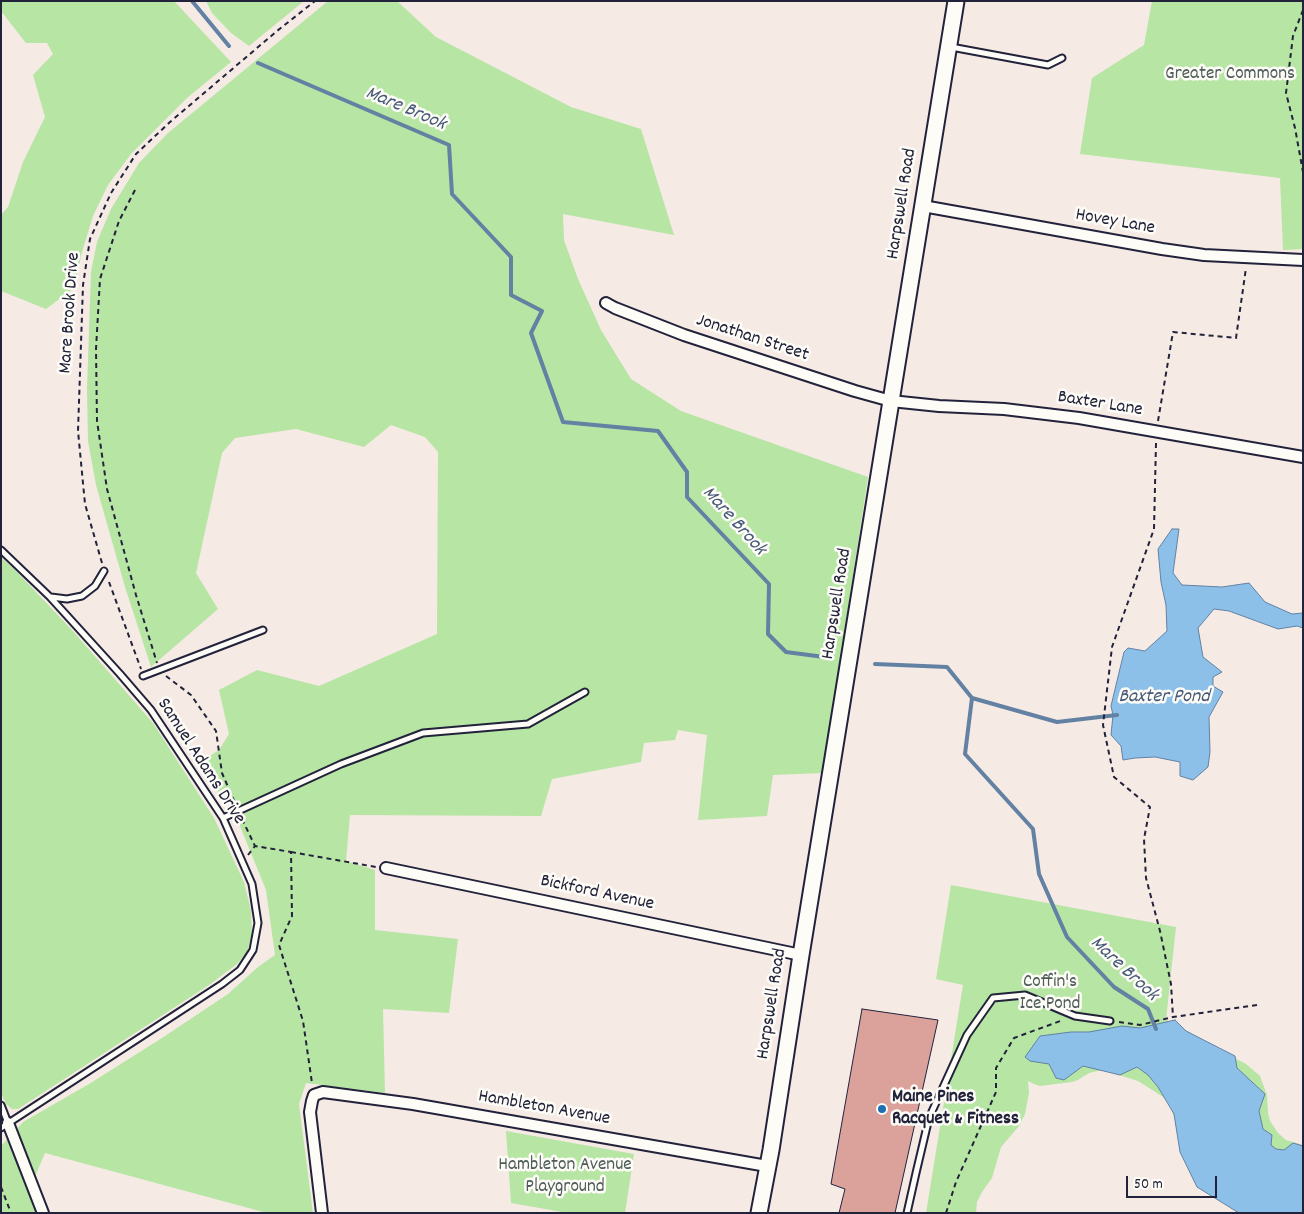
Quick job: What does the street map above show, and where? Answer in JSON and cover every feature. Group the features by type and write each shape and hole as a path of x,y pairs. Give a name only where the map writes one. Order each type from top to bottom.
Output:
{"main road":[{"name":"Harpswell Road","path":"762,1212 767,1166 800,955 956,1"}],"street":[{"name":"Hovey Lane","path":"923,206 1204,255 1303,260"},
{"name":"Jonathan Street","path":"606,303 701,341 891,401"},
{"name":"Baxter Lane","path":"891,401 939,406 1004,409 1079,418 1303,457"},
{"name":"Bickford Avenue","path":"386,868 800,955"},
{"name":"Hambleton Avenue","path":"314,1095 323,1092 413,1104 767,1166"},
{"path":"314,1095 310,1112 322,1213"},
{"path":"5,1125 43,1213"}],"lane":[{"path":"948,47 1048,64 1062,58"},
{"name":"Samuel Adams Drive","path":"1,550 50,597 151,710 223,818 252,884 258,923 254,950 240,970 222,984 5,1125"},
{"path":"50,597 67,599 82,596 95,586 104,571"},
{"path":"143,676 264,630"},
{"path":"223,818 341,764 423,733 528,724 585,692"},
{"path":"908,1213 929,1118 967,1035 993,998 1025,995 1075,1016 1110,1020"},
{"path":"1,1105 5,1125"}],"path":[{"name":"Mare Brook Drive","path":"143,676 104,571 85,504 78,431 83,285 90,239 111,193 136,154 170,122 315,1"},
{"path":"1303,10 1293,36 1286,93 1303,172"},
{"path":"135,190 119,221 100,279 96,349 97,421 107,489 136,596 159,670 191,695 216,731 222,773 255,846"},
{"path":"1172,1017 1171,984 1160,930 1146,878 1144,840 1150,807 1114,777 1103,725 1112,647 1154,529 1156,432 1173,332 1236,338 1247,258"},
{"path":"255,846 386,868"},
{"path":"243,863 255,846"},
{"path":"291,852 292,916 279,945 303,1021 314,1095"},
{"path":"1110,1020 1140,1025 1172,1017 1257,1005"},
{"path":"946,1213 956,1182 996,1092 996,1068 1014,1038 1075,1016"},
{"path":"1,1187 11,1213"}],"green space":[{"path":"1,1 174,1 231,62 187,98 131,154 108,185 93,216 74,288 46,309 1,291 1,215 8,207 23,162 45,117 33,75 53,54 47,43 26,43 1,11"},
{"path":"206,1 304,1 249,46 231,33 212,13"},
{"path":"328,1 397,1 436,37 571,107 641,129 674,235 563,214 564,240 578,279 601,330 631,379 681,411 868,477 823,773 773,775 767,816 698,820 707,735 678,730 675,740 644,743 641,762 552,779 541,816 350,815 346,861 375,870 375,930 458,939 449,1013 383,1009 385,1093 306,1083 299,1104 313,1213 267,1213 45,1153 29,1191 38,1213 1,1213 1,1146 23,1122 89,1084 162,1038 228,994 258,967 275,955 266,890 240,826 199,763 219,750 229,734 219,690 257,670 319,686 437,634 438,452 425,437 391,425 364,447 296,429 235,438 222,453 196,573 218,609 151,667 125,587 96,485 88,441 87,389 91,272 97,242 111,209 139,163 168,133"},
{"name":"Greater Commons","path":"1152,1 1303,1 1303,249 1283,250 1280,178 1080,154 1092,78 1144,45"},
{"path":"1,557 72,630 153,723 214,818 244,882 251,911 252,934 247,952 237,964 209,985 18,1109 12,1109 6,1104 1,1093"},
{"name":"Coffin's Ice Pond","path":"951,885 1176,927 1166,1020 1246,1064 1260,1076 1267,1095 1270,1121 1278,1133 1286,1140 1303,1145 1303,1213 1177,1127 1168,1100 1138,1081 1106,1071 1097,1071 1072,1082 1040,1086 1028,1081 1029,1093 1025,1114 1019,1126 1001,1147 992,1178 977,1202 976,1213 926,1213 963,985 936,979"},
{"name":"Hambleton Avenue Playground","path":"506,1131 634,1154 625,1213 568,1213 511,1203"}],"water":[{"name":"Baxter Pond","path":"1172,529 1179,529 1173,573 1182,585 1222,587 1249,583 1265,602 1292,614 1303,613 1303,628 1297,626 1278,629 1229,611 1214,609 1198,628 1203,657 1222,672 1213,677 1213,686 1223,692 1209,717 1210,752 1208,767 1193,780 1180,776 1180,762 1155,757 1123,760 1121,746 1111,735 1113,715 1111,706 1124,652 1128,648 1145,651 1167,631 1166,605 1161,582 1158,549"},
{"name":"Coffin's Ice Pond","path":"1175,1020 1186,1031 1235,1056 1237,1068 1265,1094 1259,1111 1263,1129 1272,1135 1271,1145 1276,1149 1284,1150 1293,1143 1303,1146 1303,1213 1239,1213 1197,1187 1180,1152 1174,1114 1158,1087 1148,1075 1137,1067 1120,1075 1083,1066 1064,1080 1056,1078 1049,1064 1030,1061 1025,1057 1040,1036 1089,1032 1122,1026 1140,1028"}],"building":[{"path":"862,1009 938,1020 895,1213 839,1213 845,1189 831,1184"}],"waterway":[{"name":"Mare Brook","path":"192,1 229,46"},
{"name":"Mare Brook","path":"258,63 449,145 452,194 511,257 511,295 542,311 531,333 563,422 658,431 687,472 687,497 769,584 768,634 786,652 824,657"},
{"name":"Mare Brook","path":"875,664 947,667 972,698 965,754 1033,829 1039,874 1067,937 1114,987 1148,1009 1156,1029"},
{"path":"972,698 1057,722 1117,715"}],"place":[{"name":"Maine Pines Racquet & Fitness","path":"882,1109"}]}
